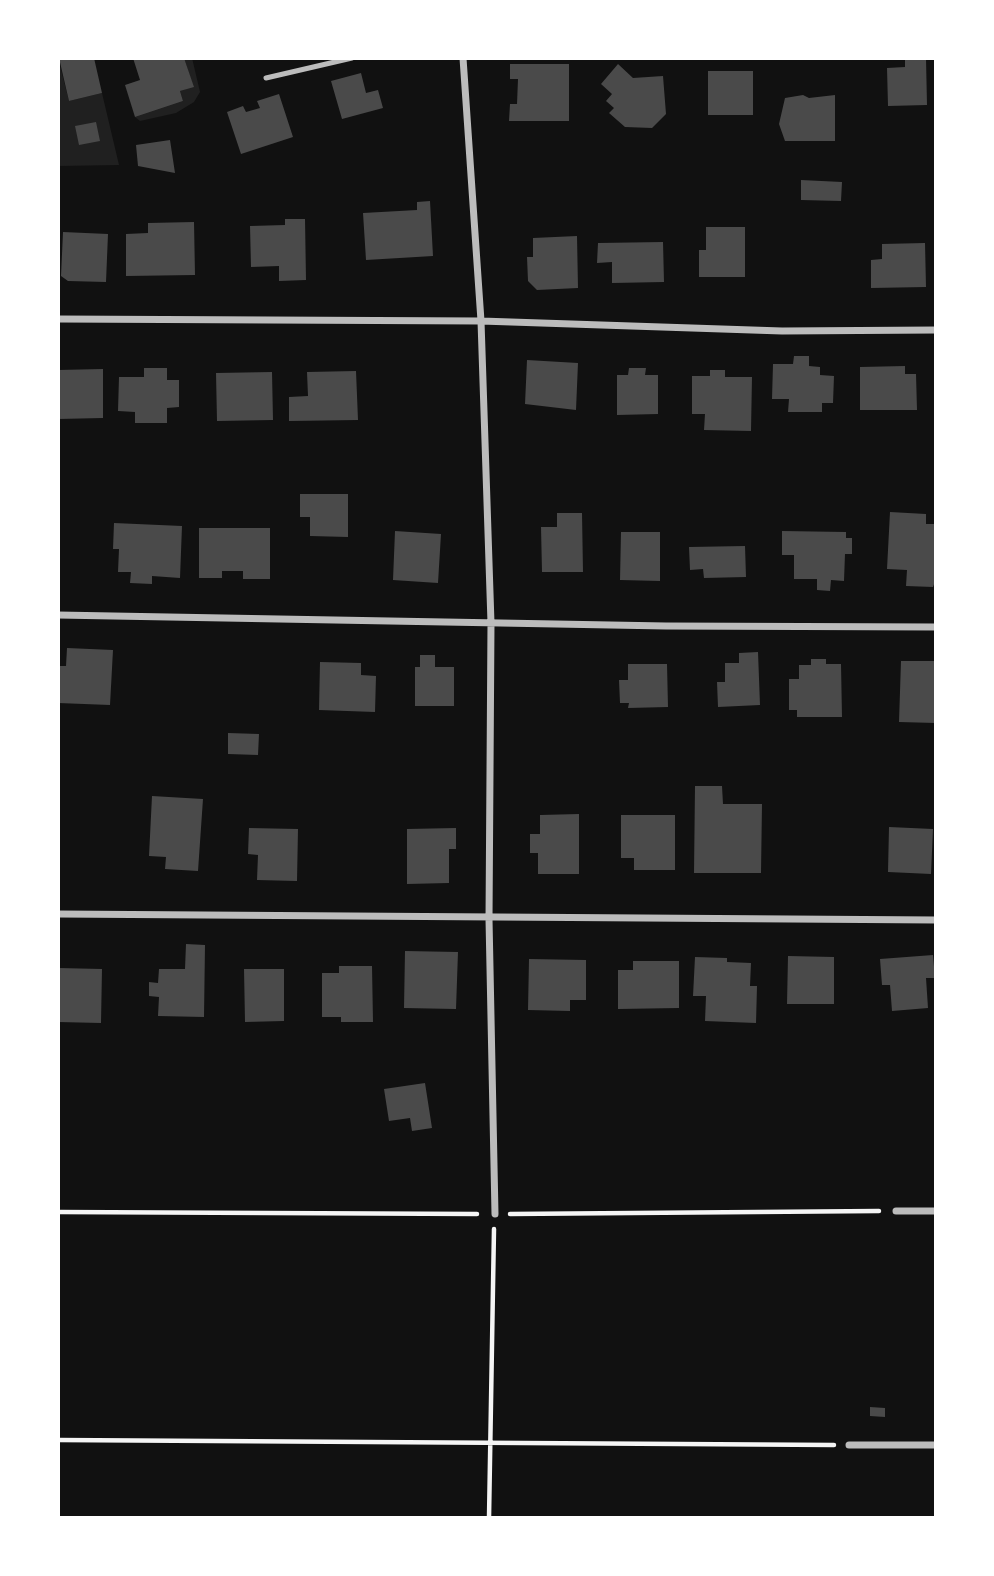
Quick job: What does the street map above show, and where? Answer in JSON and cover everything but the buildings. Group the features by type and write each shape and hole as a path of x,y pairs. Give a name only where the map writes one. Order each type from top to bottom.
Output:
{"street":[{"path":"463,58 481,321 491,622 489,919 495,1214"},
{"path":"58,318 481,321 782,331 936,330"},
{"path":"58,615 936,627"},
{"path":"58,914 936,920"},
{"path":"897,1211 936,1211"},
{"path":"849,1444 936,1446"}],"lane":[{"path":"266,78 352,58"}],"path":[{"path":"489,1518 495,1214"},
{"path":"58,1440 491,1445 849,1444"}],"shaded area":[{"path":"58,58 69,101 102,93 119,165 58,166"},
{"path":"184,58 192,58 200,92 194,102 176,113 140,121 135,117 183,101 180,91 193,86"}]}
